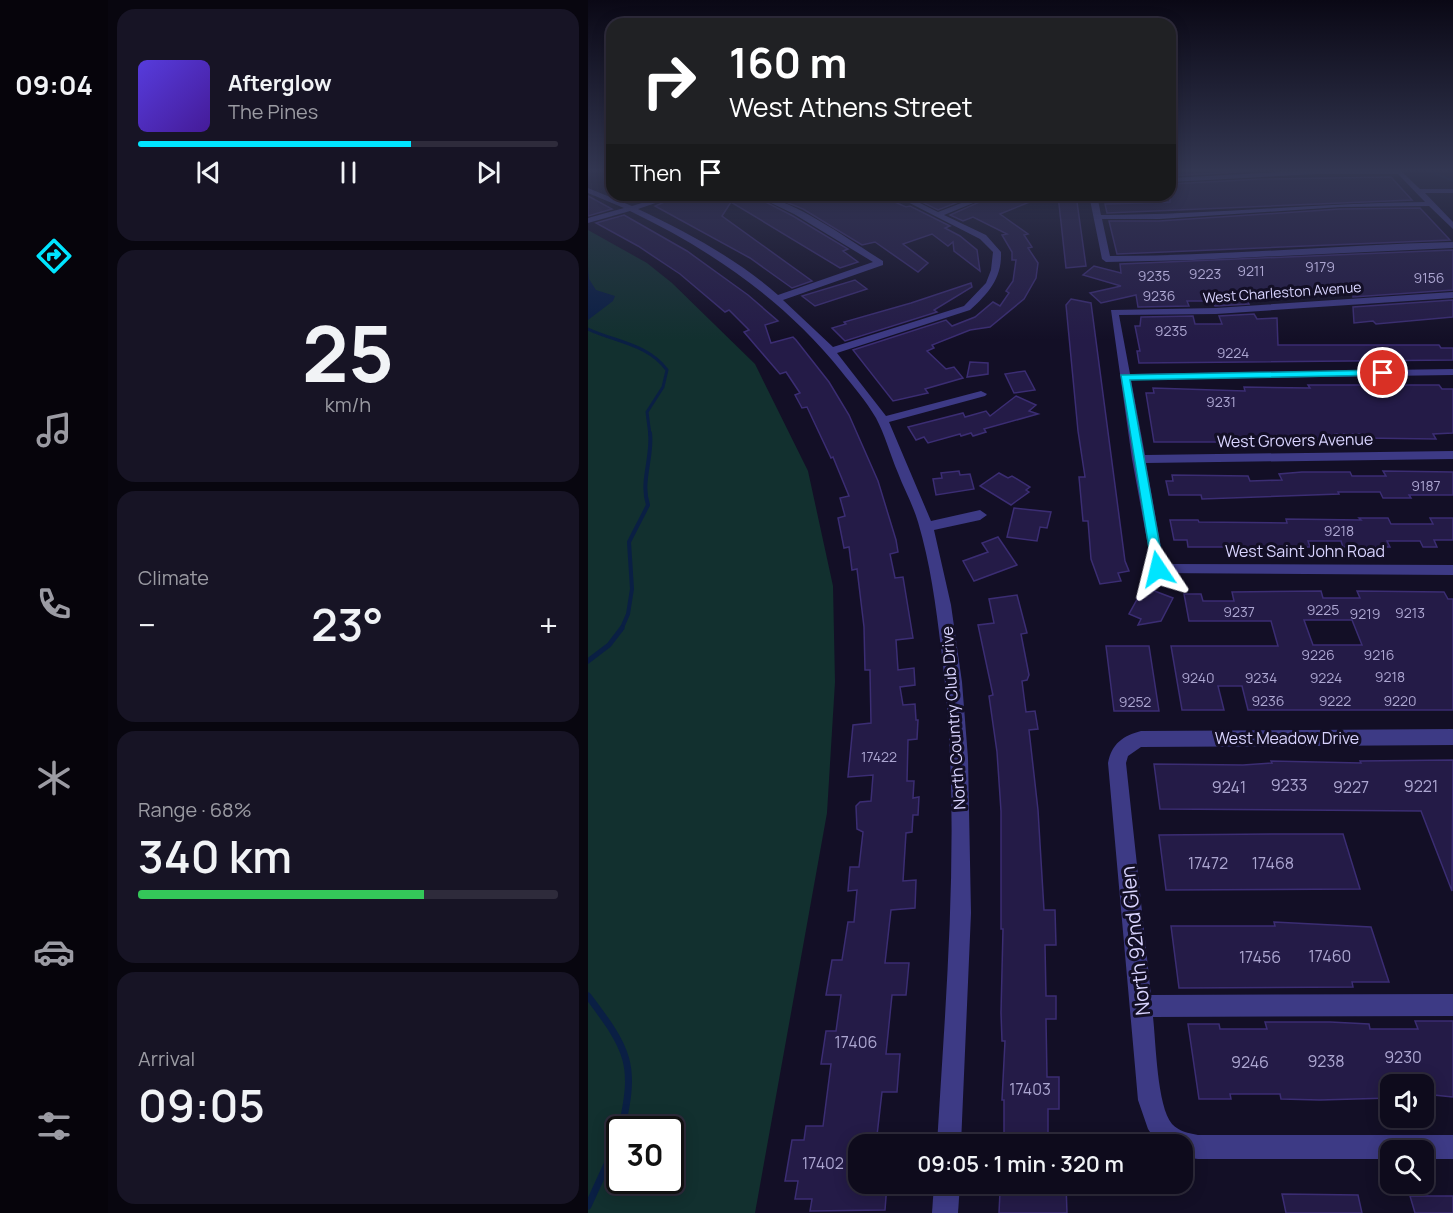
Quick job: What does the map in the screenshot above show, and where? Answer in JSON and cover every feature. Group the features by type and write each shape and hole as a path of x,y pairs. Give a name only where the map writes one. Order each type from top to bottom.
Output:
{"street":[{"name":"North Country Club Drive","path":"669,227 703,244 779,298 832,351 883,420 926,527 950,640 959,754 962,897 950,1134"},
{"path":"779,298 880,263 821,227"},
{"path":"832,351 967,308 985,292 998,269 998,252 983,237 963,227"},
{"path":"1098,227 1106,259 1177,259 1396,246 1453,245"},
{"name":"West Charleston Avenue","path":"1125,377 1114,312 1216,311 1453,294"},
{"path":"1138,459 1125,377 1453,372"},
{"path":"883,420 981,394"},
{"name":"West Grovers Avenue","path":"1138,459 1453,455"},
{"name":"West Saint John Road","path":"1138,459 1158,569 1453,570"},
{"path":"926,527 980,515"},
{"name":"West Meadow Drive","path":"1123,747 1141,739 1453,738"},
{"name":"North 92nd Glen","path":"1123,747 1118,754 1117,763 1150,1100 1157,1124 1168,1134"},
{"path":"1141,1006 1453,1005"},
{"path":"1193,1146 1453,1147"},
{"path":"945,1213 946,1194"}],"green space":[{"path":"588,230 647,263 672,283 755,364 808,471 833,586 835,682 827,813 755,1213 588,1213"}],"water":[{"path":"588,267 589,279 596,290 615,296 613,301 588,320"}],"building":[{"path":"603,227 644,227 687,251 748,295 778,321 765,325 771,343 793,337 796,340 829,382 849,415 878,481 896,540 898,552 890,554 895,578 903,577 913,638 896,640 898,670 914,668 915,685 900,687 903,705 915,704 916,720 918,720 917,739 908,740 907,781 914,781 913,798 919,797 918,815 913,815 912,832 906,833 903,881 916,880 915,908 891,910 885,963 909,963 906,995 892,995 886,1054 900,1054 897,1092 882,1092 877,1134 848,1134 848,1194 886,1194 885,1210 810,1211 812,1199 795,1199 798,1181 785,1181 792,1140 804,1140 806,1126 823,1126 831,1064 821,1064 826,1031 836,1031 841,995 826,995 832,960 842,960 848,922 854,922 857,890 848,891 850,867 859,867 863,832 857,829 856,806 860,802 871,801 873,775 848,777 853,725 871,723 870,670 865,670 864,627 857,569 852,570 849,547 844,548 838,518 845,516 840,498 849,496 833,457 831,458 807,407 802,408 795,395 800,393 786,372 780,374 744,332 749,330 729,310 725,312 680,274 638,246"},
{"path":"693,227 737,227 812,281 792,288 750,258"},
{"path":"772,227 811,227 848,249 843,251 858,262 840,268"},
{"path":"832,227 948,227 945,228 960,236 977,250 980,271 954,251 953,242 948,246 932,234 903,244 928,263 918,272 875,242 862,245"},
{"path":"992,227 1018,227 1028,234 1024,235 1032,247 1028,248 1038,263 1036,278 1024,299 990,327 970,330 932,345 934,348 927,351 946,369 954,367 963,378 925,389 928,393 893,401 853,350 946,320 952,326 975,317 993,302 1000,306 1009,293 1006,291 1013,281 1016,260 1012,260 1012,252 1002,235 1007,234"},
{"path":"1061,227 1080,227 1086,266 1066,268"},
{"path":"1110,227 1437,227 1450,240 1117,254"},
{"path":"1453,250 1453,290 1353,297 1353,291 1245,297 1249,304 1215,306 1213,301 1187,301 1189,306 1138,307 1136,295 1101,303 1090,293 1121,286 1083,275 1094,266 1121,273 1120,264"},
{"path":"855,280 867,289 815,306 802,296"},
{"path":"971,283 972,287 934,310 937,312 845,341 832,328 846,324 844,322"},
{"path":"1071,299 1091,303 1125,561 1129,571 1118,573 1121,581 1100,584 1091,559 1088,521 1083,521 1079,477 1085,477 1078,431 1066,305"},
{"path":"1453,300 1453,317 1376,324 1373,321 1354,323 1353,307"},
{"path":"1254,314 1257,319 1277,318 1278,345 1439,345 1441,348 1453,348 1453,360 1139,363 1137,351 1140,351 1135,326 1140,326 1141,317 1193,316 1195,324 1222,324 1219,316"},
{"path":"970,362 988,363 988,374 967,377"},
{"path":"1025,371 1035,390 1014,393 1005,374"},
{"path":"1308,385 1439,385 1442,389 1453,389 1453,433 1433,434 1436,439 1363,438 1361,434 1335,434 1337,439 1154,442 1146,393 1154,393 1153,388 1245,391 1244,387 1310,388"},
{"path":"1016,396 1036,405 1029,411 1038,414 984,429 986,432 973,436 971,433 961,436 960,434 928,443 924,437 916,440 908,427 963,413 965,417 986,411 990,416"},
{"path":"959,471 960,475 970,474 974,489 936,495 933,479 942,478 941,473"},
{"path":"1383,471 1453,472 1453,495 1409,495 1411,498 1383,498 1380,492 1338,492 1339,494 1202,499 1201,495 1169,495 1166,481 1173,481 1172,475 1248,476 1250,481 1282,480 1279,474 1302,472 1350,472 1352,476 1386,476"},
{"path":"999,473 1008,478 1012,476 1030,487 1026,490 1029,492 1011,505 980,486"},
{"path":"1014,508 1051,512 1047,528 1040,527 1037,541 1007,537"},
{"path":"1359,518 1388,518 1391,524 1433,524 1430,518 1453,518 1453,540 1434,540 1437,547 1423,547 1420,541 1387,541 1390,547 1343,547 1341,541 1308,541 1310,547 1188,547 1187,540 1174,540 1170,520 1287,523 1286,519 1361,520"},
{"path":"998,537 1017,565 974,581 963,561 988,552 982,543"},
{"path":"1144,587 1173,598 1161,621 1138,625 1141,619 1129,614"},
{"path":"1321,591 1323,598 1360,598 1357,591 1444,592 1448,599 1453,599 1453,710 1248,710 1242,686 1218,686 1224,710 1182,710 1171,646 1278,646 1271,621 1189,621 1184,594 1201,594 1203,601 1234,601 1232,592","holes":["1304,620 1352,620 1362,645 1313,645"]},
{"path":"1017,595 1027,633 1021,634 1029,675 1027,680 1022,681 1026,712 1035,711 1038,729 1029,730 1038,810 1044,910 1055,910 1056,945 1045,945 1046,996 1056,996 1056,1019 1046,1019 1047,1077 1059,1077 1059,1109 1048,1109 1048,1134 1004,1134 1004,1100 1002,1100 1005,1041 1002,1041 1001,1013 1003,929 1001,929 1001,811 997,752 989,696 993,695 978,625 994,623 989,599"},
{"path":"1106,646 1149,646 1159,711 1114,711"},
{"path":"1453,760 1452,891 1421,811 1160,809 1154,764 1243,765 1272,763 1271,761 1361,763 1360,761"},
{"path":"1343,834 1360,889 1166,890 1159,835"},
{"path":"1274,922 1371,927 1389,982 1352,982 1353,987 1179,988 1171,926 1275,926"},
{"path":"1415,1021 1453,1021 1453,1097 1434,1095 1434,1074 1380,1074 1380,1098 1281,1099 1280,1094 1230,1094 1231,1099 1199,1099 1188,1024 1219,1024 1220,1029 1267,1029 1265,1022 1330,1022 1369,1024 1370,1029 1418,1029"},
{"path":"1000,1194 1066,1194 1067,1213 999,1213"},
{"path":"1282,1194 1358,1195 1362,1213 1286,1213"},
{"path":"1410,1196 1453,1196 1453,1213 1415,1213"}],"waterway":[{"path":"588,329 651,354 667,370 663,387 647,412 650,435"},
{"path":"622,628 628,614 632,589 629,542 648,505 645,487 650,435"},
{"path":"588,661 609,645 622,628"},
{"path":"588,996 612,1030 626,1058 628,1089 624,1116"},
{"path":"588,1206 606,1167"}],"route":[{"path":"1158,569 1125,377 1383,373"}]}
